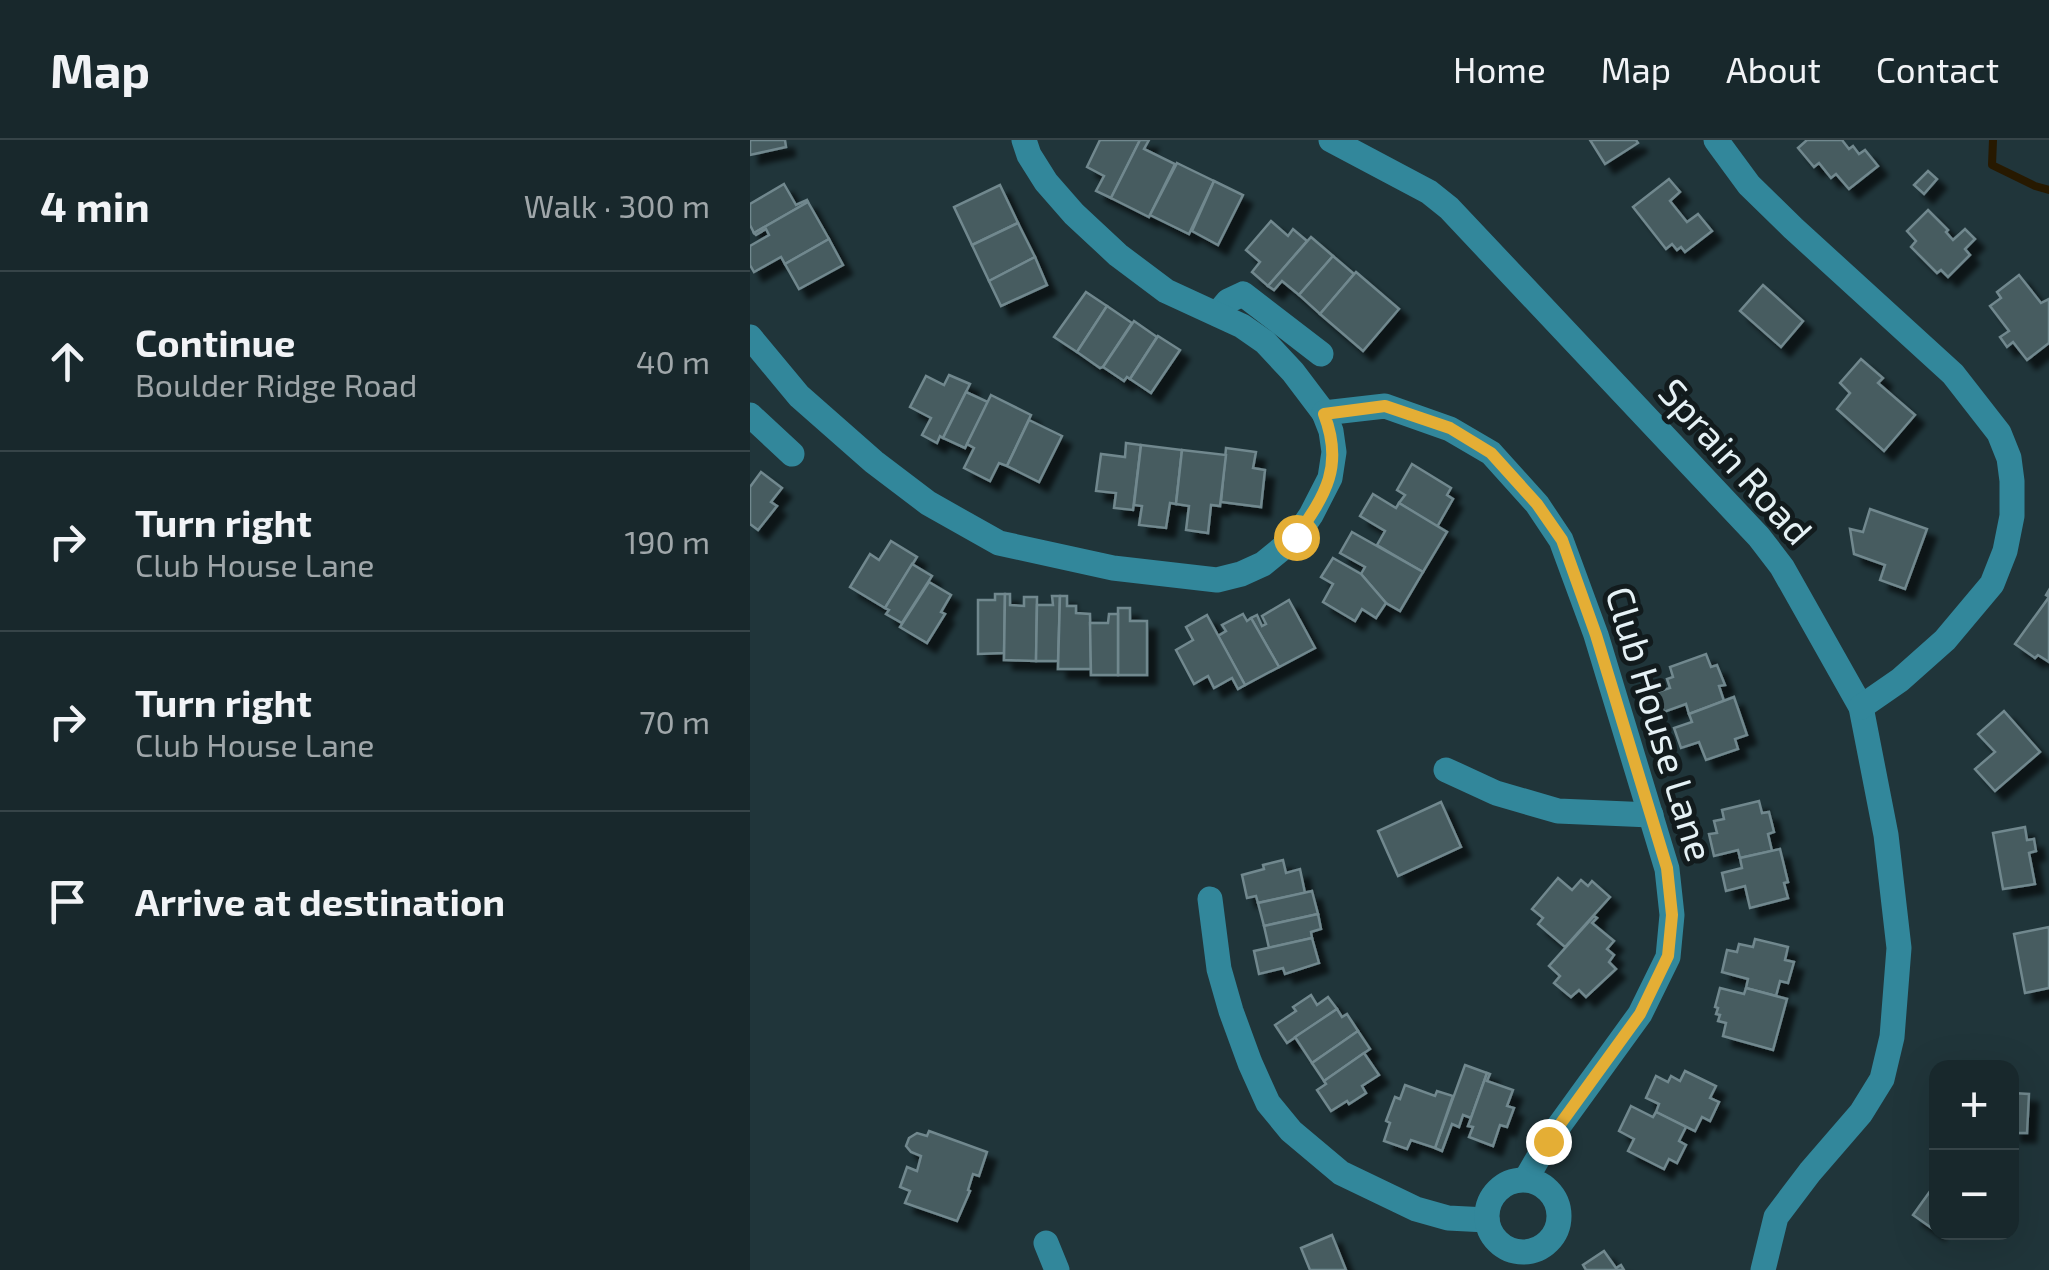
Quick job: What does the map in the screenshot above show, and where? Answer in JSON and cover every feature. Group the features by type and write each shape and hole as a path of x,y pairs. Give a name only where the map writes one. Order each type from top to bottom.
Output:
{"street":[{"path":"750,337 799,396 874,462 928,503 999,543 1163,576 1217,580 1263,564 1296,537 1330,478 1334,452 1324,414 1266,342 1242,326 1166,290 1118,256 1046,182 1024,140"},
{"name":"Sprain Road","path":"1331,140 1430,192 1449,208 1759,537 1782,567 1860,706 1886,836 1900,948 1892,1036 1882,1079 1861,1113 1776,1216 1763,1270"},
{"path":"1716,140 1750,185 1953,374 1999,433 2008,458 2012,516 2005,551 1992,584 1946,640 1900,680 1860,706"},
{"path":"1217,314 1228,301 1243,294 1321,354"},
{"name":"Club House Lane","path":"1324,414 1385,406 1450,428 1491,453 1537,504 1562,540 1585,603 1667,868 1672,915 1668,956 1640,1014 1548,1141 1526,1180 1497,1190 1487,1220"},
{"path":"750,415 792,454"},
{"path":"1446,770 1496,793 1558,810 1650,814"},
{"path":"1210,898 1219,969 1231,1011 1268,1102 1291,1131 1341,1172 1416,1209 1448,1218 1487,1220 1498,1242 1521,1253 1545,1246 1559,1225 1560,1212 1549,1190 1526,1180"},
{"path":"1046,1243 1057,1270"}],"building":[{"path":"750,140 785,140 786,147 750,155"},
{"path":"1100,140 1140,140 1111,198 1096,191 1104,176 1087,167"},
{"path":"1140,140 1149,140 1144,149 1175,164 1149,217 1111,198"},
{"path":"1590,140 1636,140 1638,143 1605,164"},
{"path":"1807,140 1842,140 1859,154 1865,150 1878,166 1849,189 1836,174 1831,178 1819,163 1814,167 1798,148"},
{"path":"1177,163 1214,181 1189,234 1150,215"},
{"path":"1928,171 1937,179 1924,194 1914,185"},
{"path":"1669,179 1680,192 1670,201 1687,222 1698,214 1712,231 1685,252 1672,244 1666,249 1633,207"},
{"path":"1214,181 1243,195 1218,245 1192,231"},
{"path":"784,184 796,205 808,202 754,233 750,204"},
{"path":"1000,185 1018,223 972,245 954,207"},
{"path":"808,202 829,239 785,264 781,257 754,272 750,246 769,235 766,229 754,233"},
{"path":"1928,210 1953,240 1965,229 1975,239 1965,249 1970,255 1948,277 1941,270 1937,273 1911,247 1916,241 1907,231"},
{"path":"1271,221 1288,236 1293,229 1307,241 1268,286 1252,272 1260,262 1246,250"},
{"path":"1018,223 1035,257 989,281 972,245"},
{"path":"1311,237 1333,256 1299,295 1282,281 1274,290 1268,286"},
{"path":"829,239 843,265 799,289 785,264"},
{"path":"1333,256 1354,274 1320,314 1299,295"},
{"path":"1035,257 1047,285 1001,306 989,281"},
{"path":"1356,272 1399,309 1363,351 1320,314"},
{"path":"2019,275 2041,303 2049,299 2049,343 2027,360 2013,342 2007,347 2000,337 2009,331 1990,306 2001,298 1997,292"},
{"path":"1763,285 1803,321 1781,347 1740,311"},
{"path":"1086,292 1107,306 1077,352 1054,337"},
{"path":"1107,306 1132,323 1100,368 1077,352"},
{"path":"1134,321 1157,337 1130,379 1124,381 1103,367"},
{"path":"1158,336 1180,350 1151,393 1130,379"},
{"path":"1861,359 1883,378 1878,383 1915,415 1884,451 1837,409 1850,393 1840,383"},
{"path":"949,375 970,384 937,443 922,435 931,418 910,407 926,376 944,385"},
{"path":"966,392 988,402 965,448 943,438"},
{"path":"991,395 1031,415 1007,466 999,463 990,481 964,468 974,448 967,444"},
{"path":"1029,420 1062,436 1039,482 1007,466"},
{"path":"1126,443 1141,445 1133,510 1114,508 1116,493 1096,491 1101,454 1125,457"},
{"path":"1141,445 1182,450 1176,504 1170,503 1166,528 1139,525 1142,506 1134,505"},
{"path":"1226,448 1256,452 1253,468 1265,470 1261,507 1221,502"},
{"path":"1182,450 1226,455 1220,506 1211,505 1208,533 1186,530 1189,506 1176,504"},
{"path":"1412,464 1451,488 1447,495 1453,499 1437,527 1399,503 1405,495 1397,490"},
{"path":"761,472 782,488 771,502 777,506 758,530 750,524 750,487"},
{"path":"1373,494 1396,508 1399,503 1447,532 1423,572 1377,545 1385,531 1360,516"},
{"path":"1870,509 1927,529 1905,589 1880,580 1885,565 1854,554 1850,529 1863,532"},
{"path":"1352,532 1423,572 1400,611 1386,603 1361,574 1365,567 1340,553"},
{"path":"891,541 917,557 885,608 850,587 870,554 879,560"},
{"path":"1333,558 1361,574 1386,603 1376,618 1362,609 1355,621 1323,602 1333,584 1321,577"},
{"path":"912,564 932,576 902,623 886,614 889,610 885,608"},
{"path":"929,582 951,595 941,612 945,614 927,643 900,627"},
{"path":"995,594 1005,594 1004,653 978,654 978,600 995,600"},
{"path":"1005,594 1010,594 1010,605 1024,606 1024,597 1037,597 1036,661 1004,660"},
{"path":"1052,596 1060,596 1058,661 1036,661 1037,605 1053,605"},
{"path":"1060,596 1067,596 1067,606 1076,606 1076,613 1090,614 1091,669 1058,669"},
{"path":"2049,597 2049,662 2038,655 2035,658 2015,644"},
{"path":"1289,600 1315,648 1279,667 1251,618 1257,615 1262,626 1266,624 1262,616"},
{"path":"1118,608 1130,608 1130,621 1147,621 1147,675 1118,675"},
{"path":"1109,614 1118,614 1118,675 1091,675 1090,623 1108,623"},
{"path":"1243,614 1247,621 1251,618 1279,667 1245,685 1218,636 1226,631 1222,625"},
{"path":"1207,615 1245,685 1238,689 1232,678 1214,688 1208,676 1194,684 1176,650 1193,640 1186,627"},
{"path":"1706,654 1711,667 1717,665 1725,685 1719,686 1724,701 1689,714 1686,704 1664,712 1657,692 1670,688 1670,667"},
{"path":"1734,697 1747,735 1735,739 1738,749 1706,760 1699,742 1681,748 1674,728 1692,722 1689,714"},
{"path":"2004,711 2040,752 1995,791 1975,769 1995,752 1978,734"},
{"path":"1759,801 1762,813 1769,812 1774,832 1768,834 1772,851 1740,858 1738,850 1714,856 1709,834 1717,833 1714,821 1724,819 1722,810"},
{"path":"1441,802 1461,847 1398,876 1378,831"},
{"path":"2025,827 2027,840 2034,839 2036,851 2029,853 2035,884 2003,889 1993,833"},
{"path":"1780,849 1788,898 1750,908 1745,886 1726,891 1722,873 1742,868 1740,858"},
{"path":"1283,860 1286,873 1300,869 1305,893 1258,903 1256,896 1247,898 1242,875"},
{"path":"1558,878 1572,890 1581,880 1588,886 1592,881 1610,897 1565,947 1538,924 1543,918 1532,909"},
{"path":"1312,891 1318,914 1264,926 1258,903"},
{"path":"1318,914 1321,929 1311,932 1312,938 1269,948 1264,926"},
{"path":"1594,916 1597,918 1592,923 1614,941 1607,949 1614,955 1609,962 1616,969 1586,997 1579,990 1571,997 1554,983 1560,976 1549,966"},
{"path":"2049,927 2049,988 2025,993 2014,934"},
{"path":"1312,938 1319,963 1285,974 1283,968 1259,974 1254,951"},
{"path":"1755,939 1788,947 1785,960 1794,962 1788,983 1780,981 1776,996 1746,988 1748,979 1722,972 1727,950 1737,952 1739,944 1753,947"},
{"path":"1720,988 1744,994 1746,988 1787,999 1773,1050 1723,1036 1726,1023 1718,1021 1720,1015 1715,1007"},
{"path":"1311,995 1317,1005 1328,997 1337,1009 1287,1043 1275,1025"},
{"path":"1337,1009 1342,1017 1347,1014 1358,1031 1312,1063 1295,1037"},
{"path":"1358,1031 1370,1049 1324,1081 1312,1063"},
{"path":"1364,1053 1379,1075 1362,1086 1366,1093 1331,1111 1317,1090"},
{"path":"1465,1065 1487,1073 1471,1118 1463,1115 1459,1127 1452,1124 1442,1151 1435,1148"},
{"path":"1685,1071 1716,1086 1710,1098 1719,1102 1710,1121 1702,1117 1695,1131 1656,1112 1659,1104 1646,1098 1656,1076 1668,1082 1671,1076 1680,1081"},
{"path":"1487,1073 1487,1081 1513,1090 1507,1106 1514,1108 1507,1127 1500,1125 1493,1146 1469,1137 1473,1127 1468,1126"},
{"path":"1405,1085 1435,1096 1437,1091 1453,1096 1435,1148 1411,1140 1407,1149 1384,1141 1395,1097 1400,1099"},
{"path":"2019,1093 2029,1094 2027,1133 2019,1133"},
{"path":"1631,1106 1653,1117 1656,1112 1686,1127 1679,1141 1686,1145 1677,1163 1669,1159 1664,1169 1628,1151 1634,1139 1619,1131"},
{"path":"929,1131 987,1152 979,1176 973,1174 957,1221 905,1203 910,1191 900,1187 907,1167 917,1171 921,1156 906,1146 909,1138 917,1133 927,1136"},
{"path":"1929,1193 1929,1226 1913,1215"},
{"path":"1332,1235 1346,1270 1310,1270 1301,1248"},
{"path":"1604,1251 1616,1268 1621,1265 1624,1270 1586,1270 1583,1265"}],"waterway":[{"path":"1993,140 1992,165 2049,190"}],"route":[{"path":"1296,537 1330,478 1334,452 1324,414 1385,406 1450,428 1491,453 1537,504 1562,540 1596,635 1667,868 1672,915 1668,956 1640,1014 1548,1141"}]}
